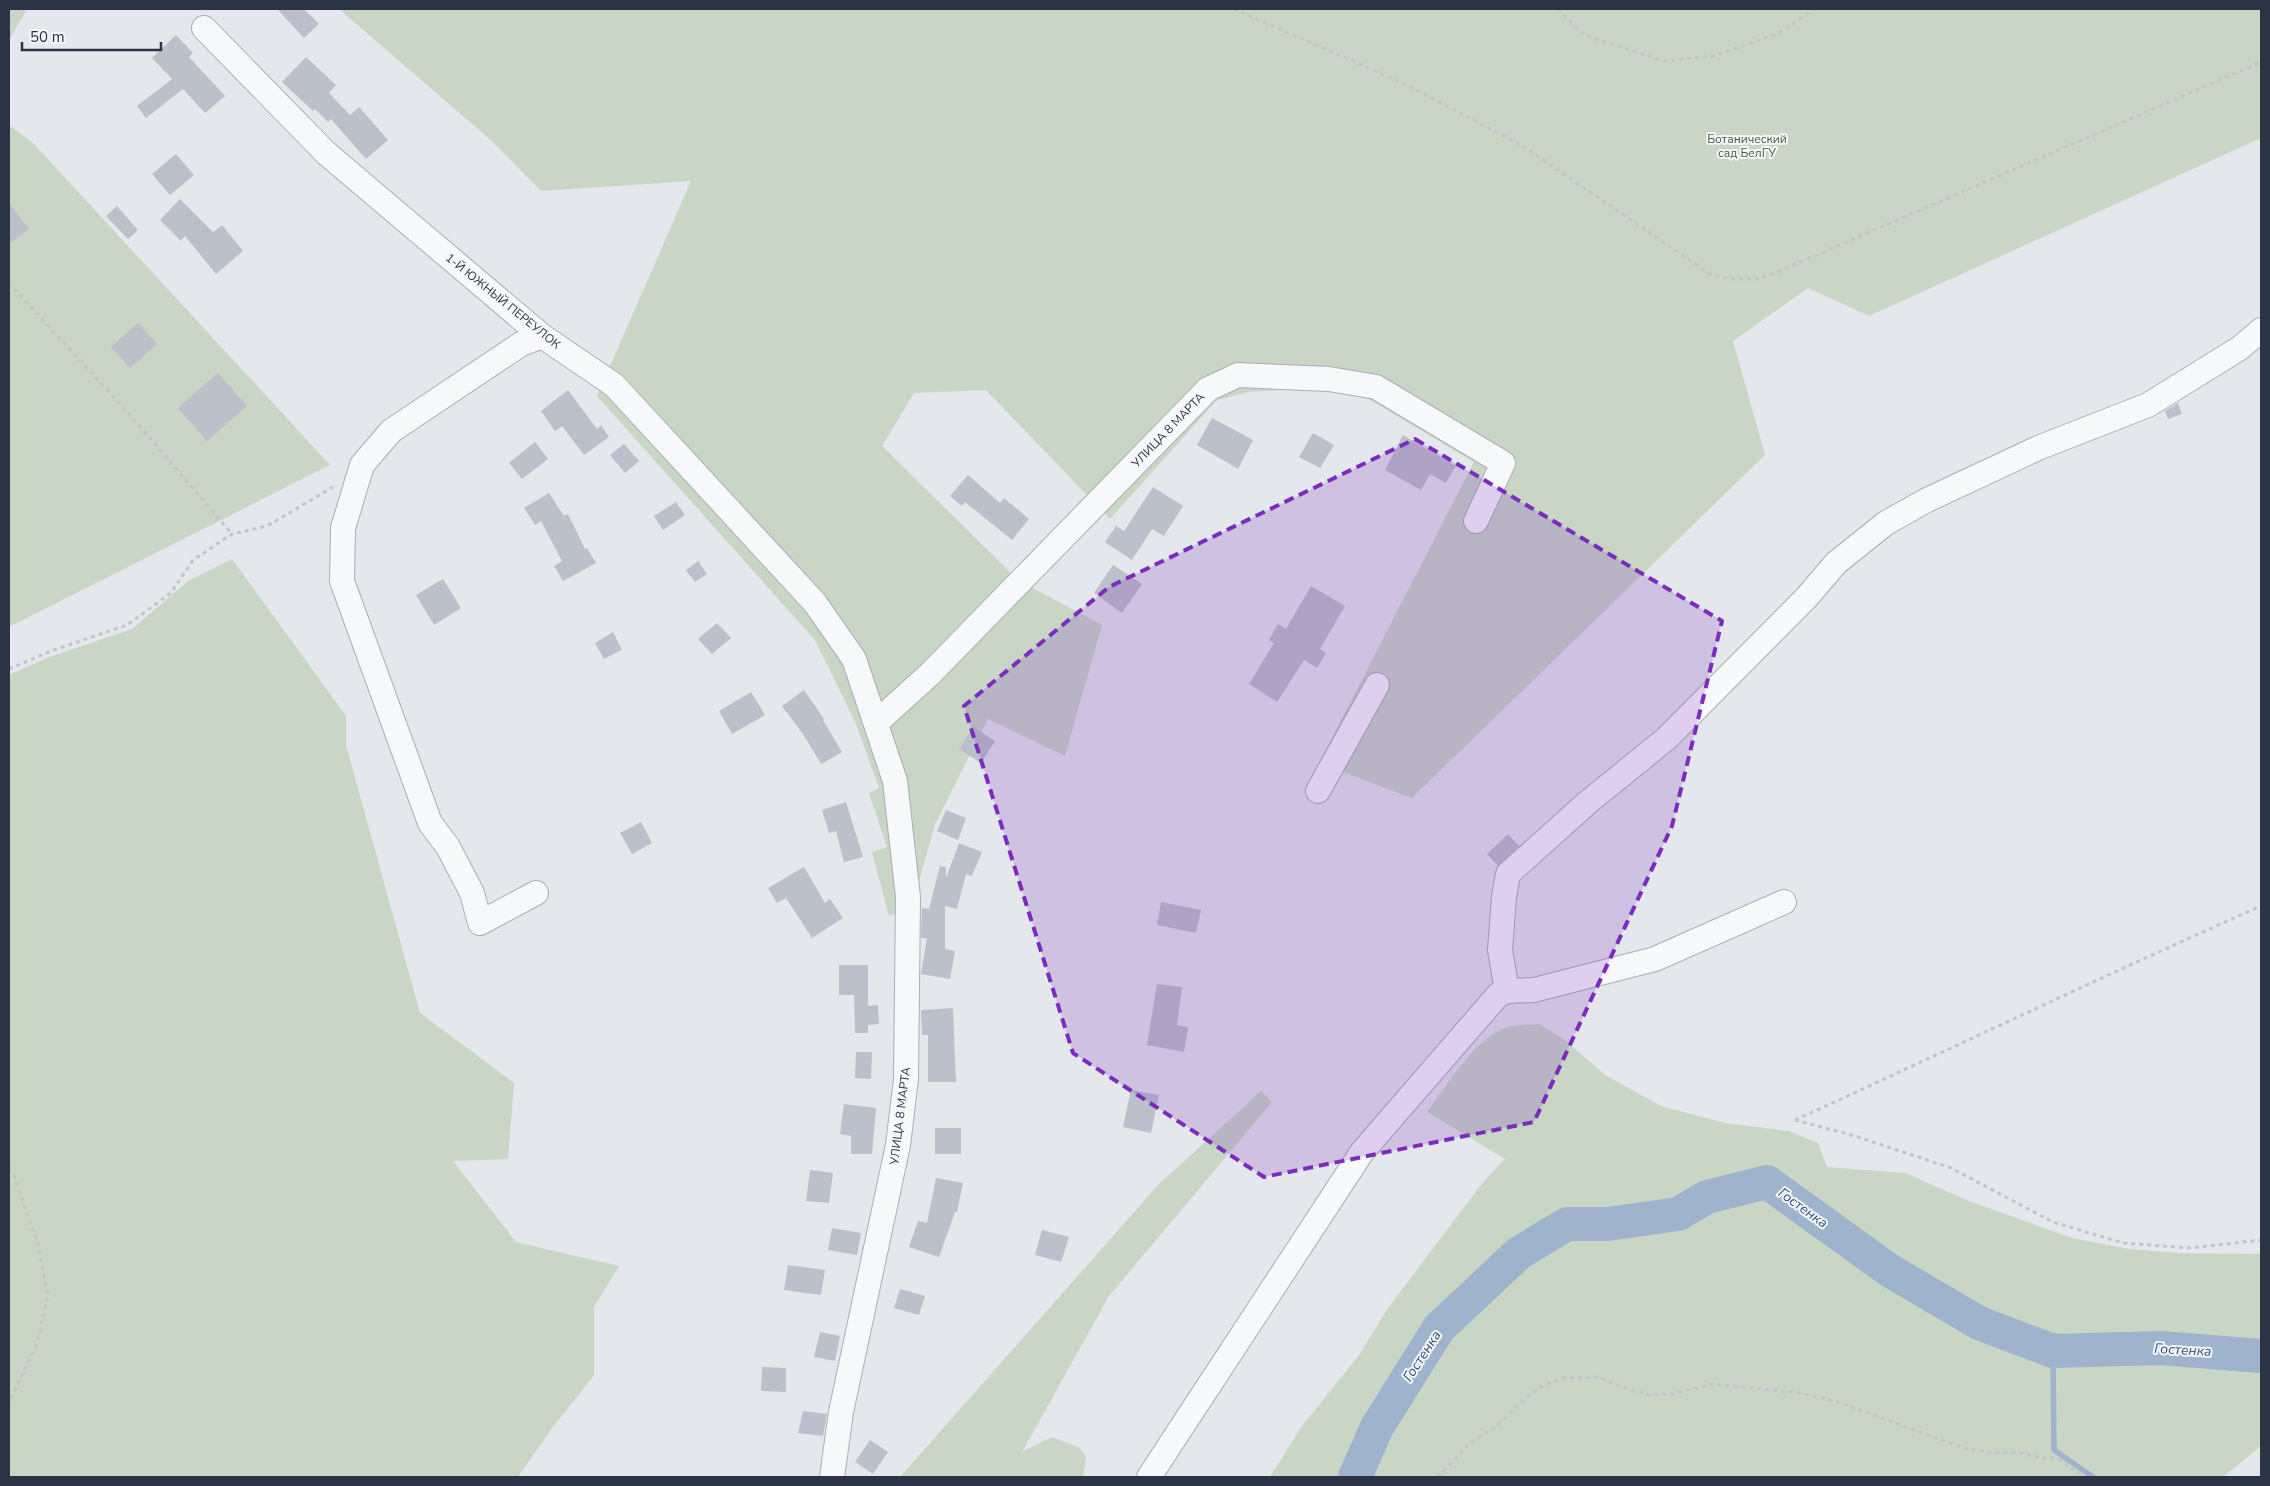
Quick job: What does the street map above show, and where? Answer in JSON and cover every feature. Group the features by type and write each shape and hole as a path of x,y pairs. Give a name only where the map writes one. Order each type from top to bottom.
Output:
{"street":[{"name":"1-Й ЮЖНЫЙ ПЕРЕУЛОК","path":"204,28 326,153 542,336 614,385 815,603"},
{"path":"1507,991 1500,950 1504,897 1508,874 1587,803 1667,738 1807,597 1836,563 1886,523 1927,500 2038,448 2148,405 2240,348 2261,330"},
{"path":"536,893 480,923 472,893 448,847 430,823 342,581 343,528 362,465 391,431 521,344 542,336"},
{"name":"УЛИЦА 8 МАРТА","path":"877,722 930,674 1208,389 1238,375 1329,379 1376,387 1503,463 1476,521"},
{"name":"УЛИЦА 8 МАРТА","path":"815,603 854,660 877,722 895,781 908,897 906,1079 898,1146 841,1412 832,1477"},
{"path":"1318,791 1376,685"},
{"path":"1149,1477 1362,1152 1498,995 1507,991 1534,990 1655,959 1784,902"}],"path":[{"path":"1234,9 1407,85 1523,146 1710,274 1730,279 1759,279 1780,271 2261,62"},
{"path":"1558,9 1584,35 1664,61 1714,56 1724,53 1780,33 1814,9"},
{"path":"9,283 130,415 232,534"},
{"path":"9,669 51,650 127,625 171,593 193,560 232,534 267,526 297,511 336,485"},
{"path":"2261,906 2128,965 1956,1047 1794,1120 1855,1136 1951,1168 2052,1222 2123,1243 2190,1248 2261,1240"},
{"path":"9,1168 14,1176 38,1245 48,1296 36,1346 9,1403"},
{"path":"1438,1477 1469,1444 1494,1428 1542,1386 1563,1378 1598,1377 1630,1390 1650,1395 1671,1394 1713,1384 1800,1393 1835,1401 1964,1448 1992,1453 2020,1453 2048,1459 2055,1457 2084,1477"}],"highlighted area":[{"path":"1415,439 1722,621 1672,826 1534,1122 1264,1177 1073,1053 964,706 1109,587"}],"green space":[{"path":"9,9 27,9 9,40"},
{"name":"Ботанический сад БелГУ","path":"339,9 2261,9 2261,138 1869,316 1808,288 1733,341 1765,455 1412,798 1319,763 1474,462 1347,386 1248,392 1217,400 1110,519 986,390 914,393 882,446 1018,580 1102,625 1065,756 988,719 935,824 912,906 889,916 872,852 887,847 869,793 879,788 856,724 815,640 597,396 691,181 541,191 493,142"},
{"path":"9,125 33,143 330,465 9,627"},
{"path":"232,559 346,716 346,745 420,1013 514,1083 508,1159 453,1161 516,1242 619,1266 594,1307 594,1375 550,1431 518,1477 9,1477 9,675 49,657 132,629 188,581"},
{"path":"1539,1024 1565,1040 1605,1075 1661,1106 1725,1123 1789,1131 1818,1143 1827,1167 1905,1173 1969,1201 2072,1238 2129,1249 2181,1253 2261,1254 2261,1446 2223,1477 1270,1477 1302,1426 1359,1355 1388,1308 1484,1181 1505,1159 1427,1112 1452,1077 1473,1051 1485,1040 1496,1032 1508,1027"},
{"path":"1261,1091 1272,1102 1109,1296 1022,1452 1052,1437 1080,1448 1086,1457 1083,1477 900,1477 1159,1184"}],"building":[{"path":"277,9 304,9 319,24 304,38"},
{"path":"176,35 193,53 189,57 225,96 205,113 183,89 146,118 137,106 172,79 152,58"},
{"path":"306,57 336,85 329,93 350,115 359,107 388,140 366,159 331,119 328,122 315,109 313,111 282,82"},
{"path":"176,154 194,175 170,195 152,174"},
{"path":"180,199 213,232 222,225 243,251 216,274 185,236 181,241 160,220"},
{"path":"9,203 29,229 9,244"},
{"path":"117,206 138,230 128,239 106,216"},
{"path":"138,323 157,344 130,368 111,347"},
{"path":"218,373 247,406 207,441 178,408"},
{"path":"568,390 597,429 601,425 609,437 584,455 562,426 555,431 541,411"},
{"path":"2178,403 2182,414 2168,419 2165,411"},
{"path":"1212,418 1253,440 1238,469 1197,445"},
{"path":"1313,433 1334,445 1320,468 1299,457"},
{"path":"1403,435 1456,466 1446,483 1430,474 1421,490 1385,470"},
{"path":"535,442 548,459 522,479 509,463"},
{"path":"624,444 639,461 625,473 610,455"},
{"path":"968,475 1000,503 1004,498 1029,519 1012,540 965,502 962,506 950,496"},
{"path":"1153,487 1183,506 1164,536 1152,529 1132,560 1105,542 1116,526 1124,531"},
{"path":"549,493 564,516 568,514 585,549 587,548 596,563 563,581 554,566 562,561 541,521 535,525 524,508"},
{"path":"676,502 685,515 663,530 654,516"},
{"path":"698,561 707,574 695,582 686,570"},
{"path":"1113,565 1142,584 1122,613 1094,593"},
{"path":"443,579 461,608 434,625 416,595"},
{"path":"1311,586 1345,606 1320,649 1326,653 1317,668 1304,660 1277,702 1249,684 1274,643 1269,640 1278,624 1286,629"},
{"path":"717,623 731,638 712,654 698,639"},
{"path":"613,632 622,650 604,659 595,643"},
{"path":"804,690 824,719 842,752 821,764 803,734 782,706"},
{"path":"751,692 765,715 732,734 719,711"},
{"path":"973,727 995,741 981,763 959,749"},
{"path":"846,802 863,857 844,862 836,831 829,833 822,810"},
{"path":"946,810 966,818 958,840 937,831"},
{"path":"641,822 652,843 632,854 620,833"},
{"path":"1508,834 1519,846 1498,866 1487,854"},
{"path":"959,843 982,852 972,876 966,874 957,909 945,906 945,949 955,951 950,979 921,974 927,938 921,938 922,908 929,909 940,866 946,867 946,878"},
{"path":"804,867 825,903 830,899 843,918 812,938 786,898 777,903 768,888"},
{"path":"1161,902 1201,910 1196,933 1157,925"},
{"path":"839,965 868,965 868,1006 878,1005 879,1024 868,1025 868,1033 855,1033 854,995 839,995"},
{"path":"1157,984 1182,987 1177,1025 1188,1027 1184,1052 1147,1045"},
{"path":"953,1008 956,1082 928,1082 928,1035 922,1035 921,1010"},
{"path":"856,1052 872,1052 871,1079 855,1078"},
{"path":"1131,1090 1159,1095 1151,1133 1123,1127"},
{"path":"844,1104 876,1108 872,1154 851,1154 851,1136 840,1134"},
{"path":"935,1128 961,1128 961,1154 935,1154"},
{"path":"810,1170 833,1173 829,1203 806,1201"},
{"path":"936,1178 963,1183 957,1212 955,1212 939,1257 909,1247 918,1221 927,1223"},
{"path":"832,1228 861,1233 857,1255 828,1250"},
{"path":"1042,1230 1069,1237 1061,1262 1035,1255"},
{"path":"788,1265 825,1270 821,1295 784,1290"},
{"path":"900,1289 925,1296 919,1315 894,1308"},
{"path":"820,1332 840,1336 835,1361 814,1357"},
{"path":"762,1367 786,1368 786,1392 761,1391"},
{"path":"803,1411 827,1414 823,1436 798,1433"},
{"path":"870,1440 888,1452 873,1474 855,1462"}],"waterway":[{"name":"Гостенка","path":"1355,1477 1377,1427 1439,1328 1519,1253 1567,1224 1608,1224 1678,1214 1707,1197 1767,1182 1889,1270 1979,1323 2053,1351 2161,1348 2261,1356"},
{"path":"2053,1351 2054,1450 2093,1477"}]}
